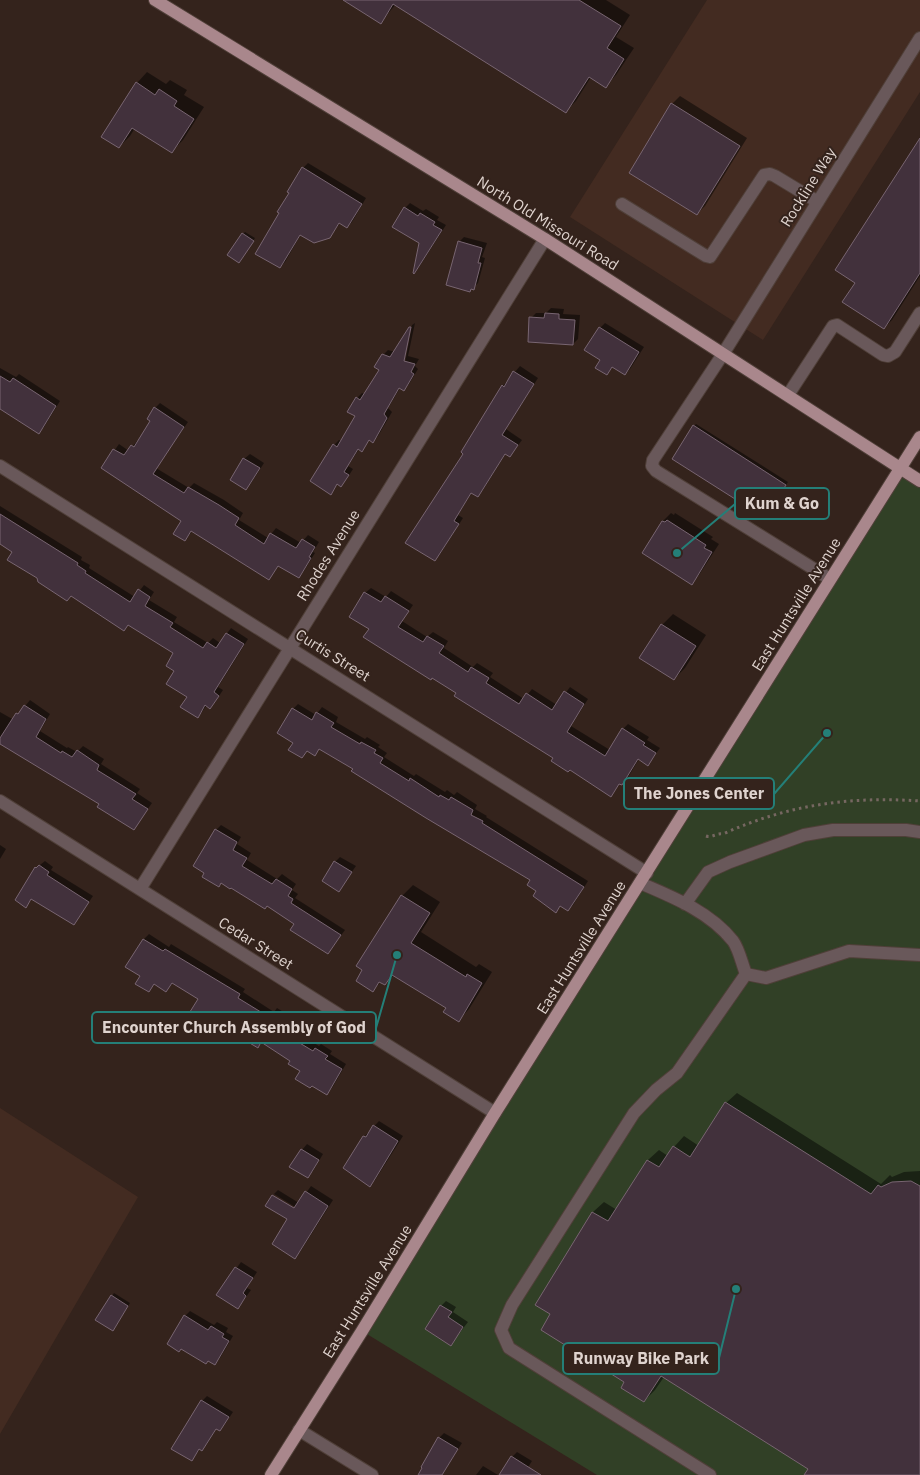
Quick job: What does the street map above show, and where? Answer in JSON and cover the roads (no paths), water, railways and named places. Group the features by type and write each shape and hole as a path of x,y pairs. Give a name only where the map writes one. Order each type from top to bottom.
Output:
{"main road":[{"name":"North Old Missouri Road","path":"155,0 545,240 920,480"},
{"name":"East Huntsville Avenue","path":"271,1475 362,1331 495,1113 920,437"}],"street":[{"name":"Rockline Way","path":"830,580 656,471 652,466 653,460 723,354 920,38"},
{"path":"622,204 706,256 710,256 764,176 770,174 775,176 818,202"},
{"name":"Rhodes Avenue","path":"140,889 545,240"},
{"path":"788,395 833,326 838,325 883,355 888,356 895,352 920,313"},
{"name":"Curtis Street","path":"0,466 290,647 644,878 704,914 734,942 746,974"},
{"name":"Cedar Street","path":"0,801 495,1113"},
{"path":"685,904 708,872 804,835 833,830 906,830 920,832"},
{"path":"710,1475 509,1348 501,1330 512,1305 634,1114 656,1090 677,1073 746,974 766,978 849,951 920,956"},
{"path":"299,1430 372,1475"}],"place":[{"name":"Kum & Go","path":"677,553"},
{"name":"The Jones Center","path":"827,733"},
{"name":"Encounter Church Assembly of God","path":"397,955"},
{"name":"Runway Bike Park","path":"736,1289"}]}
